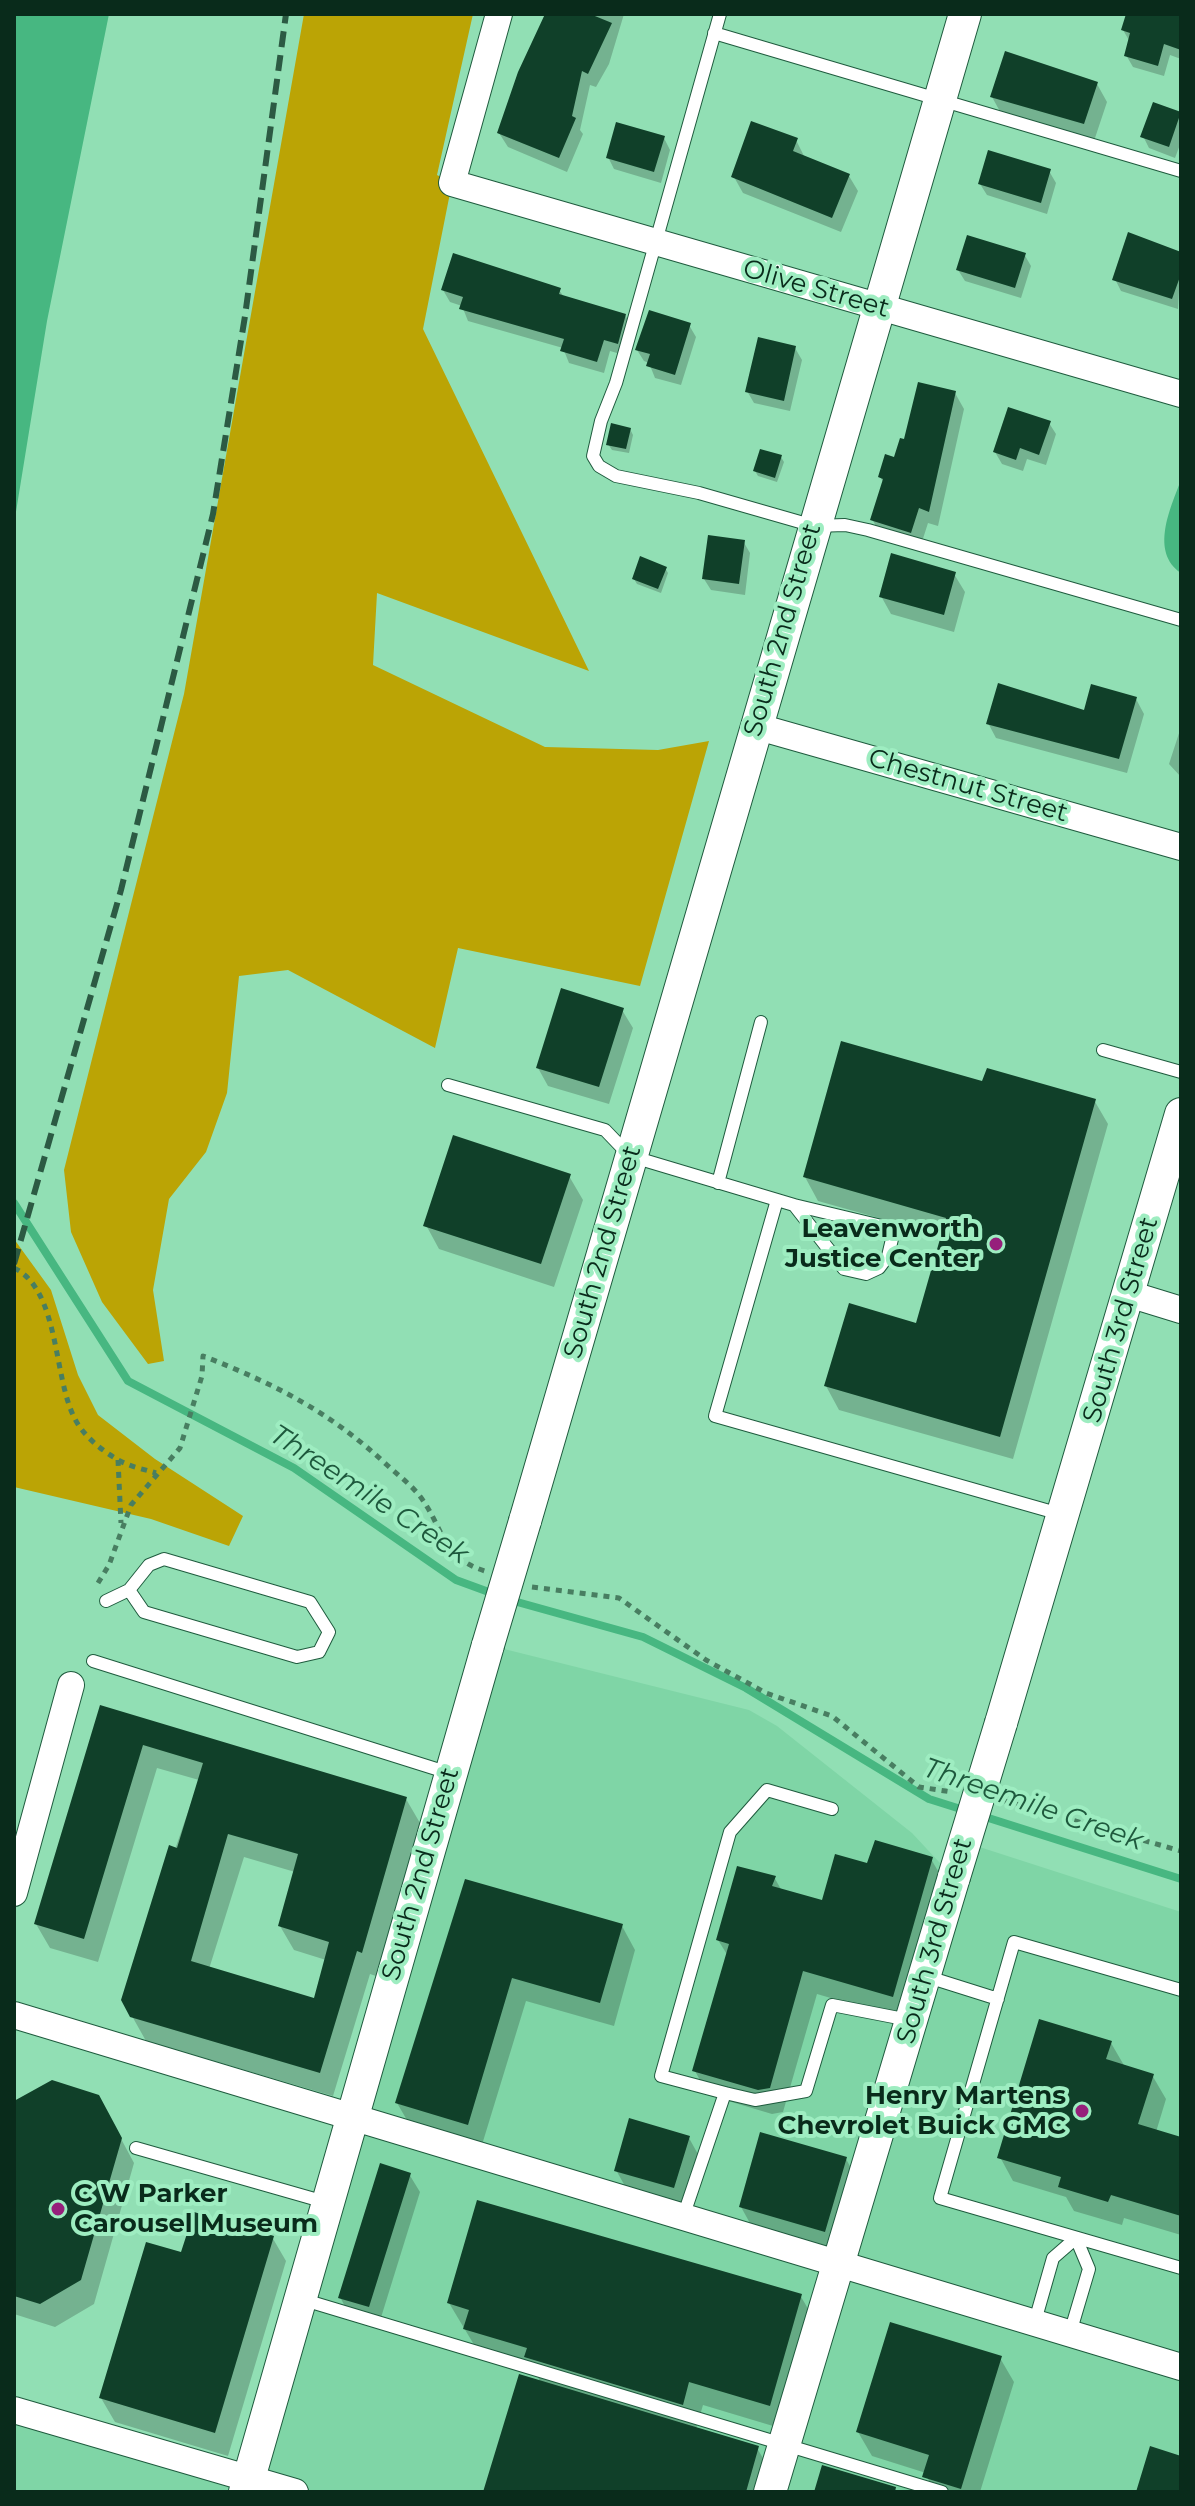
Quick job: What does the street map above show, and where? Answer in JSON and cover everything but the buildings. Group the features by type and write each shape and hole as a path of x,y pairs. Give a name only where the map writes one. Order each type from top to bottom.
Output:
{"street":[{"name":"Olive Street","path":"499,14 452,183 1181,394"},
{"name":"South 2nd Street","path":"247,2485 449,1773 965,14"},
{"name":"Chestnut Street","path":"755,726 1181,847"},
{"name":"South 3rd Street","path":"770,2492 1181,1114"},
{"path":"1129,1294 1181,1310"},
{"path":"14,1893 71,1685"},
{"path":"14,2015 1181,2367"},
{"path":"14,2410 247,2485 295,2492"}],"lane":[{"path":"720,14 593,456 599,466 616,476 726,500 814,526 845,525 868,530 1181,620"},
{"path":"714,33 1181,171"},
{"path":"718,1183 761,1022"},
{"path":"1103,1050 1181,1072"},
{"path":"448,1085 605,1130 630,1156 794,1205 886,1227 892,1239 888,1256 879,1268 866,1274 844,1269 794,1205"},
{"path":"777,1200 715,1416 1063,1515"},
{"path":"106,1601 129,1590 149,1565 164,1559 310,1602 329,1632 319,1652 297,1657 144,1612 129,1590"},
{"path":"93,1661 449,1773"},
{"path":"832,1809 767,1790 730,1832 661,2076 755,2100 806,2091 832,2005 912,2021"},
{"path":"1181,1990 1014,1942 940,2198 1181,2268"},
{"path":"925,1976 998,1999"},
{"path":"683,2217 725,2093"},
{"path":"136,2148 328,2202"},
{"path":"1035,2321 1053,2258 1076,2238"},
{"path":"1070,2333 1089,2269 1076,2238"},
{"path":"300,2299 942,2492"}],"path":[{"path":"14,1268 26,1274 46,1309 62,1388 76,1422 95,1444 118,1460 156,1473"},
{"path":"98,1583 109,1565 121,1524 156,1473 180,1448 202,1376 203,1356 266,1380 313,1405 365,1445 419,1495 449,1550 468,1566 495,1575"},
{"path":"118,1460 121,1524"},
{"path":"522,1584 619,1598 706,1660 766,1693 832,1716 919,1787 961,1794"},
{"path":"990,1799 1018,1804 1181,1851"}],"shaded area":[{"path":"14,14 109,14 47,321 14,524"},
{"path":"304,14 473,14 437,175 452,183 423,329 589,671 377,593 373,665 545,747 658,750 709,741 640,986 458,948 435,1048 288,970 239,976 227,1093 206,1152 169,1199 153,1290 164,1361 148,1364 102,1302 71,1232 64,1170 184,694"},
{"path":"1181,480 1181,573 1166,554 1164,542 1168,517"},
{"path":"14,1239 51,1290 78,1375 98,1415 155,1459 243,1516 229,1546 151,1519 14,1487"},
{"path":"488,1645 749,1710 777,1726 912,1833 953,1877 964,1842 1181,1912 1181,2492 14,2492 14,2410 249,2478"}],"waterway":[{"name":"Threemile Creek","path":"14,1203 128,1381 294,1468 456,1580 497,1595"},
{"name":"Threemile Creek","path":"510,1600 643,1637 746,1688 929,1799 967,1811"},
{"name":"Threemile Creek","path":"979,1815 1181,1879"}],"railway":[{"path":"14,1264 121,890 213,514 245,316 286,14"}],"place":[{"name":"Leavenworth Justice Center","path":"996,1244"},
{"name":"Henry Martens Chevrolet Buick GMC","path":"1082,2111"},
{"name":"C W Parker Carousel Museum","path":"58,2209"}]}
